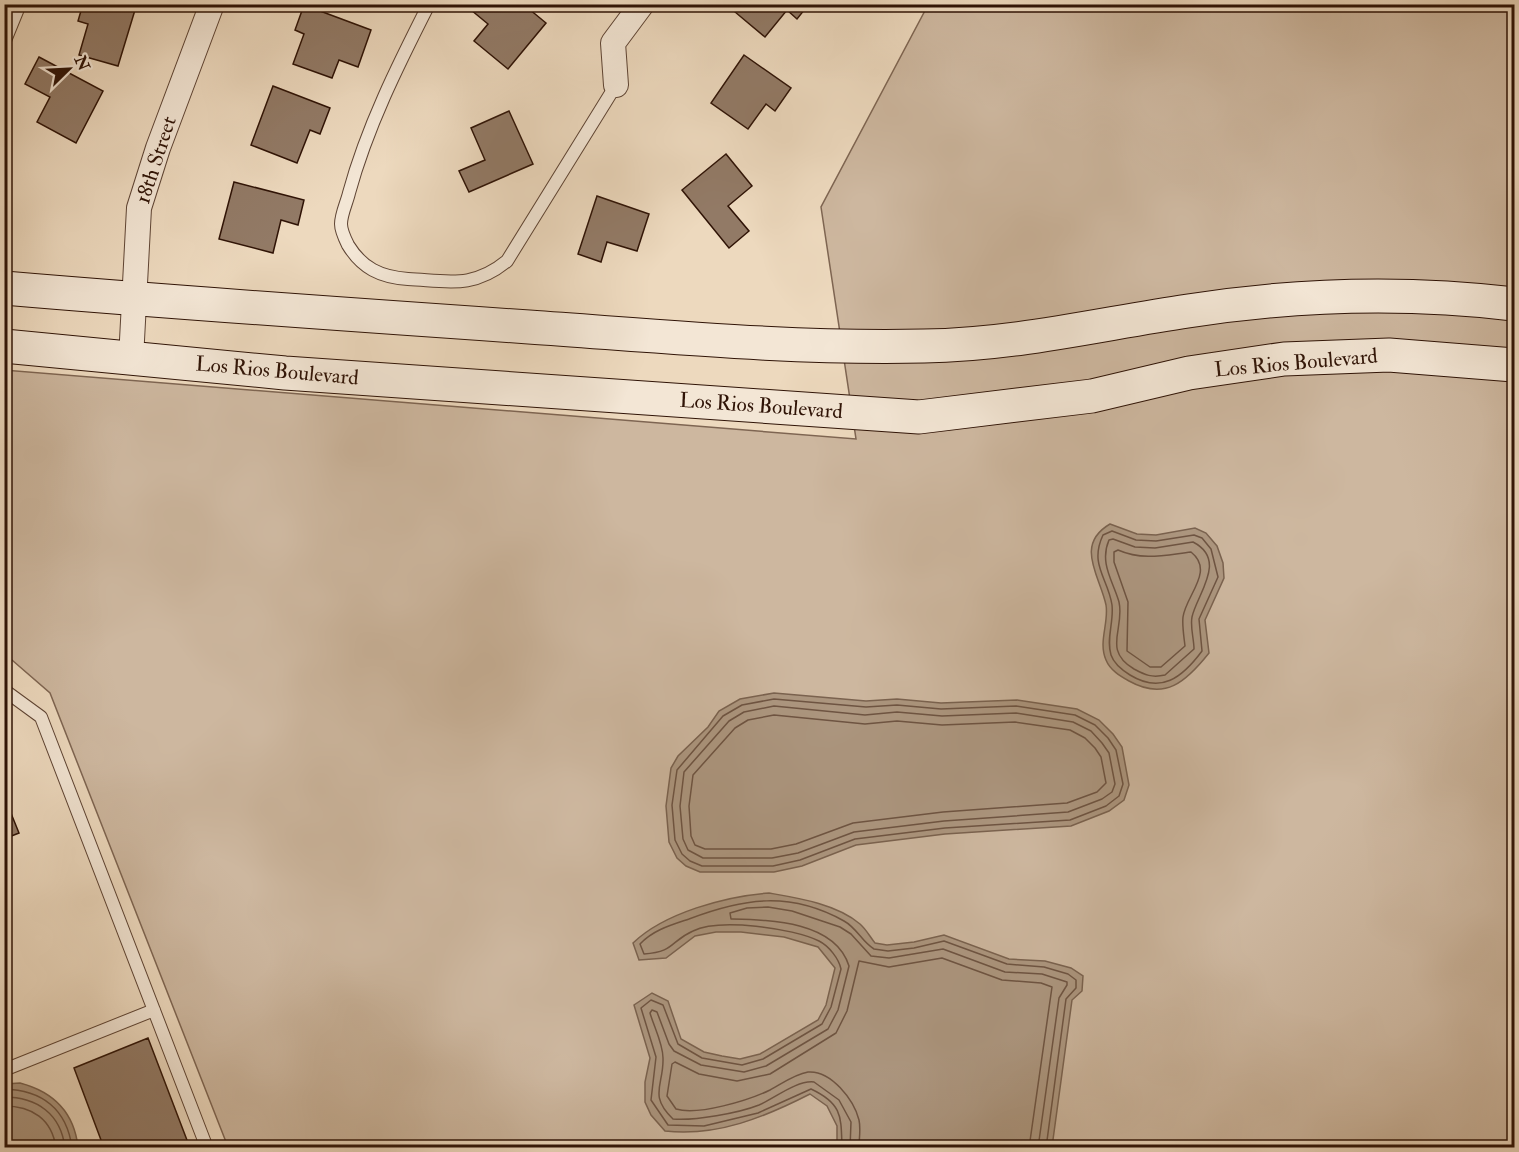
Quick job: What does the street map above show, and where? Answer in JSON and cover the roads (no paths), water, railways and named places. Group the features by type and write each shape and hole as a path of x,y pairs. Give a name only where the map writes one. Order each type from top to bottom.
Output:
{"main road":[{"path":"4,288 135,300 793,345 853,346 928,346 1039,337 1187,311 1292,298 1400,295 1515,304"},
{"name":"Los Rios Boulevard","path":"4,346 285,373 919,417 1092,396 1189,373 1284,359 1389,355 1515,365"}],"street":[{"name":"18th Street","path":"131,359 139,208 158,148 212,4"},
{"path":"616,85 613,43 642,4"}],"lane":[{"path":"4,43 20,4"},
{"path":"429,4 406,49 358,159 341,224 345,240 358,262 375,273 398,278 475,281 496,270 507,261 616,85"},
{"path":"4,690 41,717 207,1148"},
{"path":"4,1070 154,1010"}],"water":[{"path":"1110,524 1137,534 1156,535 1195,528 1206,533 1217,546 1223,563 1224,578 1205,620 1209,653 1183,680 1164,689 1142,687 1129,681 1110,667 1106,660 1103,639 1107,612 1092,562 1091,551 1093,541 1099,532"},
{"path":"774,693 866,701 897,699 941,703 1017,700 1077,709 1099,720 1122,747 1129,785 1124,800 1109,811 1071,826 945,834 856,845 802,866 774,872 700,872 686,866 677,858 669,842 666,806 671,768 678,756 708,727 719,711 740,699"},
{"path":"769,893 817,903 840,911 860,924 875,943 887,945 914,942 944,935 1009,959 1045,961 1071,968 1083,976 1082,991 1072,1000 1052,1147 837,1147 837,1126 827,1106 810,1094 758,1117 722,1128 684,1132 665,1131 651,1115 645,1102 645,1082 650,1058 634,1005 652,993 668,1001 681,1039 704,1052 740,1059 760,1054 818,1020 826,1005 835,968 818,947 784,937 741,932 716,932 695,936 666,958 639,960 633,943 661,923 696,908 734,898"},
{"path":"20,1083 43,1092 60,1105 72,1124 78,1147 5,1147 5,1084"}]}
